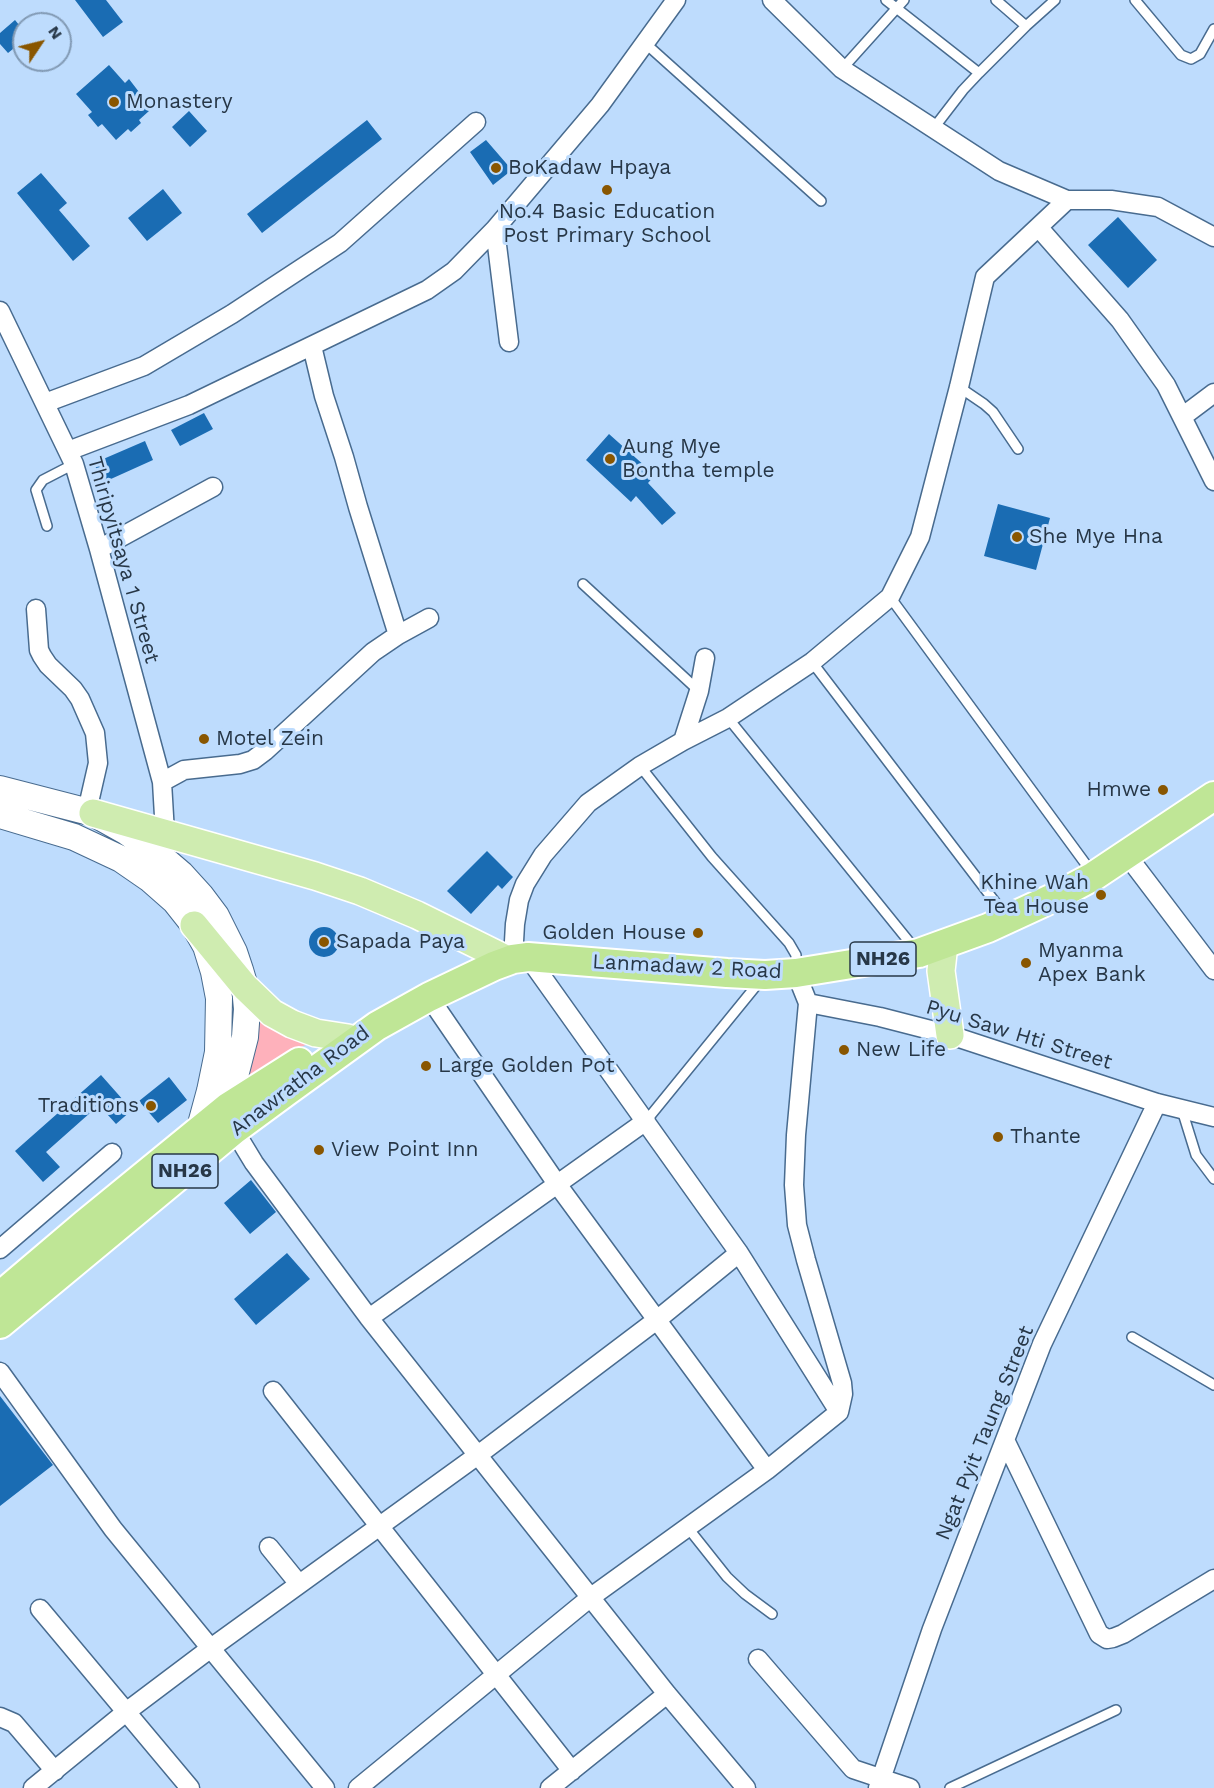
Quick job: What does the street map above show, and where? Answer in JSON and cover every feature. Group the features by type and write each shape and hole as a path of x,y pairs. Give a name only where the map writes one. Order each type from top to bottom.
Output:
{"highway":[{"name":"Lanmadaw 2 Road","path":"517,959 765,975 796,973 931,949 1008,920 1094,876 1214,796"},
{"name":"NH26","path":"377,1026 429,997 517,959"},
{"name":"Anawratha Road","path":"231,1118 377,1026"},
{"name":"Anawratha Road","path":"0,1296 85,1224 206,1140 291,1066 377,1026"},
{"name":"Anawratha Road","path":"0,1324 187,1169 206,1140"}],"main road":[{"name":"Anawratha Road","path":"0,789 90,812 127,832 182,874 216,916 234,952 245,987 247,1009 231,1118"},
{"path":"90,812 360,891 517,959"},
{"name":"Anawratha Road","path":"0,815 74,837 121,859 150,879 175,901 194,925 206,946 219,998 218,1052 210,1091 206,1140"},
{"path":"194,925 245,987 272,1012 292,1024 316,1033 348,1038"},
{"path":"931,949 941,970 950,1035"}],"street":[{"path":"71,457 189,405 312,346 427,290 454,271 495,229 600,105 676,0"},
{"path":"772,0 842,69 999,171 1067,200 1111,200 1158,207 1214,237"},
{"path":"45,403 144,366 232,314 340,243 476,122"},
{"path":"838,1412 739,1253 646,1121 517,959 515,924 519,900 525,884 543,855 588,803 640,766 728,717 812,662 890,597 920,537 985,277 1067,200"},
{"path":"1039,228 1120,320 1166,385 1214,481"},
{"path":"495,229 509,342"},
{"name":"Thiripyitsaya 1 Street","path":"0,311 71,457 99,549 162,782 165,833"},
{"path":"312,346 324,396 398,635"},
{"path":"1182,417 1214,393"},
{"path":"99,549 213,487"},
{"path":"36,609 39,650 42,657 80,699 95,733 98,763 90,812"},
{"path":"162,782 184,770 240,764 253,760 265,752 373,652 429,618"},
{"path":"683,741 699,691 705,658"},
{"path":"1126,854 1214,970"},
{"path":"358,1788 591,1597 767,1470 838,1412 843,1394 842,1383 797,1225 794,1185 796,1136 808,1003 796,973"},
{"path":"429,997 557,1184 767,1470"},
{"name":"Pyu Saw Hti Street","path":"808,1003 880,1017 950,1035 1157,1103 1214,1117"},
{"name":"Ngat Pyit Taung Street","path":"879,1783 932,1629 1042,1344 1157,1103"},
{"path":"231,1118 254,1163 369,1318 667,1694 746,1788"},
{"path":"369,1318 646,1121"},
{"path":"0,1249 112,1153"},
{"path":"0,1717 14,1723 20,1730 47,1781 126,1712 478,1455 658,1319 739,1253"},
{"path":"0,1372 113,1528 325,1788"},
{"path":"273,1391 572,1771"},
{"path":"1005,1440 1099,1634 1107,1639 1123,1634 1214,1579"},
{"path":"269,1547 299,1584"},
{"path":"40,1609 190,1788"},
{"path":"758,1659 853,1769 879,1783 910,1788"},
{"path":"550,1788 667,1694"}],"lane":[{"path":"886,0 979,73"},
{"path":"842,69 903,0"},
{"path":"996,0 1026,26"},
{"path":"933,129 979,73 1055,0"},
{"path":"1135,0 1181,55 1191,59 1200,54 1214,29"},
{"path":"645,43 821,201"},
{"path":"959,387 993,412 1018,449"},
{"path":"47,526 36,490 43,480 71,457"},
{"path":"583,584 699,691"},
{"path":"890,597 1094,876"},
{"path":"812,662 1008,920"},
{"path":"728,717 931,949"},
{"path":"640,766 712,857 789,943 796,955 796,973"},
{"path":"646,1121 765,975"},
{"path":"1182,1110 1196,1155 1214,1179"},
{"path":"1132,1336 1214,1385"},
{"path":"688,1528 727,1577 772,1614"},
{"path":"950,1788 1116,1710"}],"shaded area":[{"path":"253,1008 317,1040 292,1051 247,1081"}],"building":[{"path":"75,0 106,0 123,22 103,37"},
{"path":"12,23 12,50 8,53 0,44 0,33"},
{"path":"109,65 125,83 129,79 139,92 135,95 149,111 131,132 128,129 116,140 102,124 98,127 88,115 92,112 76,94"},
{"path":"189,111 207,131 190,147 172,127"},
{"path":"367,120 382,139 262,233 247,214"},
{"path":"486,140 512,170 493,185 470,152"},
{"path":"41,173 67,203 59,210 90,246 73,261 17,193"},
{"path":"163,189 182,213 147,241 128,218"},
{"path":"1118,217 1157,260 1128,288 1088,245"},
{"path":"204,413 213,429 180,446 171,430"},
{"path":"609,434 655,475 648,483 676,513 662,525 636,496 631,502 586,460"},
{"path":"145,441 153,460 102,483 94,463"},
{"path":"998,504 1050,518 1036,570 984,556"},
{"path":"487,851 513,877 502,889 498,885 471,914 447,891"},
{"name":"Sapada Paya","path":"324,927 335,931 339,942 335,953 324,957 313,953 309,942 313,931"},
{"path":"101,1075 132,1110 116,1124 99,1105 46,1152 60,1167 43,1182 15,1151"},
{"path":"169,1077 187,1100 158,1123 139,1101"},
{"path":"251,1180 276,1212 250,1234 224,1203"},
{"path":"287,1253 310,1279 256,1325 234,1299"},
{"path":"0,1396 53,1465 0,1506"}],"place":[{"name":"Monastery","path":"114,102"},
{"name":"BoKadaw Hpaya","path":"496,168"},
{"name":"No.4 Basic Education Post Primary School","path":"607,190"},
{"name":"Aung Mye Bontha temple","path":"610,459"},
{"name":"She Mye Hna","path":"1017,537"},
{"name":"Motel Zein","path":"204,739"},
{"name":"Hmwe","path":"1163,790"},
{"name":"Khine Wah Tea House","path":"1101,895"},
{"name":"Golden House","path":"698,933"},
{"name":"Sapada Paya","path":"324,942"},
{"name":"Myanma Apex Bank","path":"1026,963"},
{"name":"New Life","path":"844,1050"},
{"name":"Large Golden Pot","path":"426,1066"},
{"name":"Traditions","path":"151,1106"},
{"name":"Thante","path":"998,1137"},
{"name":"View Point Inn","path":"319,1150"}]}
